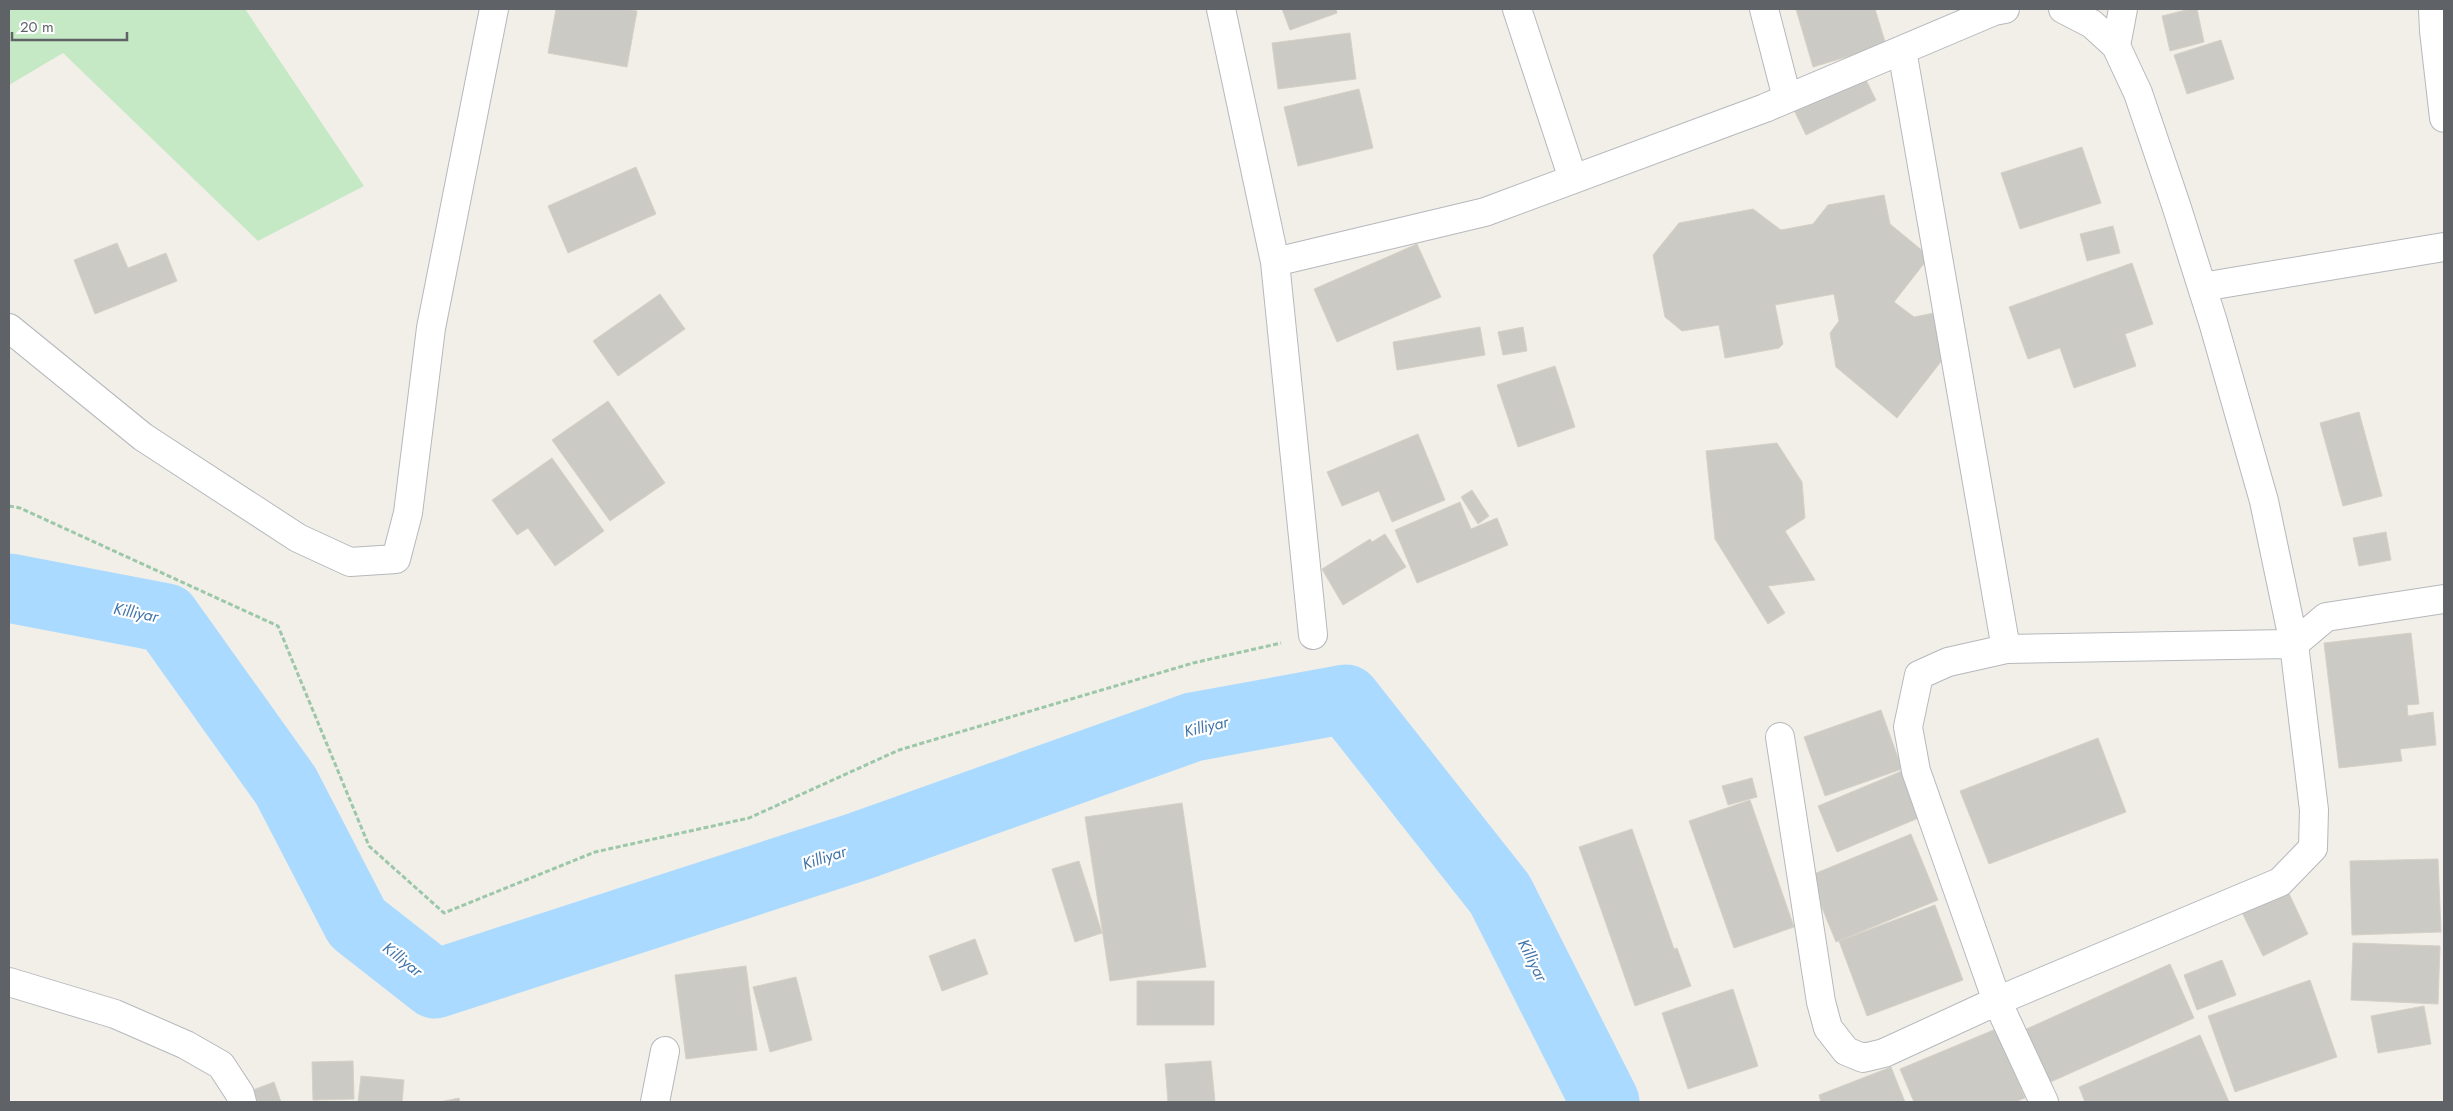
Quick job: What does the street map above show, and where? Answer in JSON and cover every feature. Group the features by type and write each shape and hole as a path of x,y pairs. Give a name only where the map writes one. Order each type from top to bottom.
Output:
{"street":[{"path":"9,328 143,437 298,538 350,562 396,559 408,513 430,328 494,9"},
{"path":"1221,9 1275,262 1313,636"},
{"path":"1517,9 1573,179"},
{"path":"1764,9 1787,98"},
{"path":"1275,262 1485,212 1787,98 1994,11 2006,9"},
{"path":"1780,737 1821,1002 1828,1028 1846,1051 1863,1058 1884,1053 1997,1001 2280,882 2313,848 2314,810 2294,644 2264,501 2202,287 2138,93 2116,46 2092,24 2064,9"},
{"path":"2116,46 2123,9"},
{"path":"2433,9 2444,118"},
{"path":"1902,50 2006,649"},
{"path":"2202,287 2444,247"},
{"path":"2044,1102 1997,1001 1916,771 1908,727 1919,675 1948,662 2006,649 2294,644 2326,617 2444,599"},
{"path":"9,982 115,1014 186,1044 221,1065 240,1094 242,1102"},
{"path":"655,1102 665,1051"}],"path":[{"path":"9,506 20,508 278,626 369,846 444,913 595,852 749,818 899,750 1194,663 1313,636"}],"green space":[{"path":"9,9 245,9 364,186 258,241 63,53 9,85"}],"building":[{"path":"556,9 624,9 637,11 627,67 548,53"},
{"path":"1282,9 1336,9 1337,13 1290,30"},
{"path":"1796,9 1875,9 1886,45 1813,67"},
{"path":"2197,9 2204,42 2170,51 2162,16"},
{"path":"1350,33 1356,79 1278,89 1272,43"},
{"path":"2221,40 2234,79 2187,94 2174,55"},
{"path":"1863,74 1876,100 1806,135 1794,110"},
{"path":"1359,89 1373,148 1298,166 1284,107"},
{"path":"2082,147 2101,203 2020,229 2001,173"},
{"path":"636,167 656,214 568,253 548,206"},
{"path":"1884,195 1890,224 1924,252 1926,261 1894,302 1914,317 1934,313 1943,359 1897,418 1836,367 1830,333 1839,321 1834,294 1775,305 1783,344 1779,348 1725,358 1719,325 1682,331 1665,317 1653,255 1679,223 1753,209 1781,230 1813,224 1828,205"},
{"path":"2113,226 2120,253 2087,261 2080,234"},
{"path":"117,243 128,268 166,253 177,281 95,314 74,260"},
{"path":"1417,244 1441,297 1337,342 1314,289"},
{"path":"2132,263 2153,324 2125,334 2136,366 2074,388 2060,348 2028,359 2009,307"},
{"path":"660,294 685,329 618,376 593,341"},
{"path":"1480,327 1485,355 1397,370 1393,342"},
{"path":"1523,327 1527,351 1503,355 1498,332"},
{"path":"1555,366 1575,427 1518,447 1497,385"},
{"path":"608,401 665,483 610,521 552,440"},
{"path":"2359,412 2382,496 2343,506 2320,423"},
{"path":"1418,434 1445,500 1392,522 1379,491 1342,506 1327,472"},
{"path":"1777,443 1802,482 1805,518 1785,531 1815,580 1768,586 1785,613 1768,624 1715,539 1706,451"},
{"path":"552,458 604,531 555,566 528,528 517,535 492,500"},
{"path":"1472,490 1489,516 1478,524 1461,497"},
{"path":"1460,502 1471,529 1497,518 1508,545 1417,583 1395,530"},
{"path":"2386,532 2391,560 2359,566 2353,538"},
{"path":"1385,534 1406,567 1343,605 1322,569 1370,539 1372,542"},
{"path":"2411,633 2419,704 2407,705 2408,716 2433,712 2436,745 2400,749 2402,761 2339,768 2324,643"},
{"path":"1881,710 1902,769 1825,796 1804,737"},
{"path":"2098,738 2126,812 1989,864 1960,791"},
{"path":"1902,771 1921,817 1837,852 1818,806"},
{"path":"1752,778 1757,797 1728,805 1722,786"},
{"path":"1750,800 1794,927 1734,948 1689,821"},
{"path":"1182,803 1206,967 1110,981 1085,817"},
{"path":"1632,829 1674,949 1677,948 1691,986 1635,1006 1579,847"},
{"path":"1911,834 1938,900 1836,942 1809,876"},
{"path":"2438,859 2441,932 2352,935 2350,861"},
{"path":"1079,861 1102,933 1075,942 1052,869"},
{"path":"2285,885 2308,934 2263,956 2239,906"},
{"path":"1935,905 1963,980 1867,1016 1839,941"},
{"path":"975,939 988,974 942,991 929,956"},
{"path":"2353,943 2440,946 2438,1004 2351,1000"},
{"path":"2222,960 2236,995 2197,1010 2184,975"},
{"path":"2170,964 2194,1018 2046,1084 2022,1031"},
{"path":"746,966 757,1050 686,1059 675,975"},
{"path":"796,977 812,1040 770,1052 753,987"},
{"path":"2310,980 2337,1057 2235,1092 2208,1016"},
{"path":"1137,981 1214,981 1214,1025 1137,1025"},
{"path":"1733,989 1758,1066 1688,1089 1662,1013"},
{"path":"2424,1006 2431,1044 2378,1053 2371,1016"},
{"path":"1996,1029 2025,1098 2014,1102 1914,1102 1900,1069"},
{"path":"2200,1035 2229,1102 2085,1102 2079,1087"},
{"path":"353,1061 354,1099 313,1100 312,1062"},
{"path":"1211,1061 1215,1102 1168,1102 1165,1064"},
{"path":"1891,1067 1905,1102 1821,1102 1819,1095"},
{"path":"361,1076 404,1080 402,1102 358,1102"},
{"path":"274,1082 281,1102 258,1102 253,1090"},
{"path":"459,1098 460,1102 440,1102"}],"waterway":[{"name":"Killiyar","path":"9,588 166,618 286,786 357,923 435,984 860,846 1193,727 1346,699 1500,894 1605,1102"}]}
